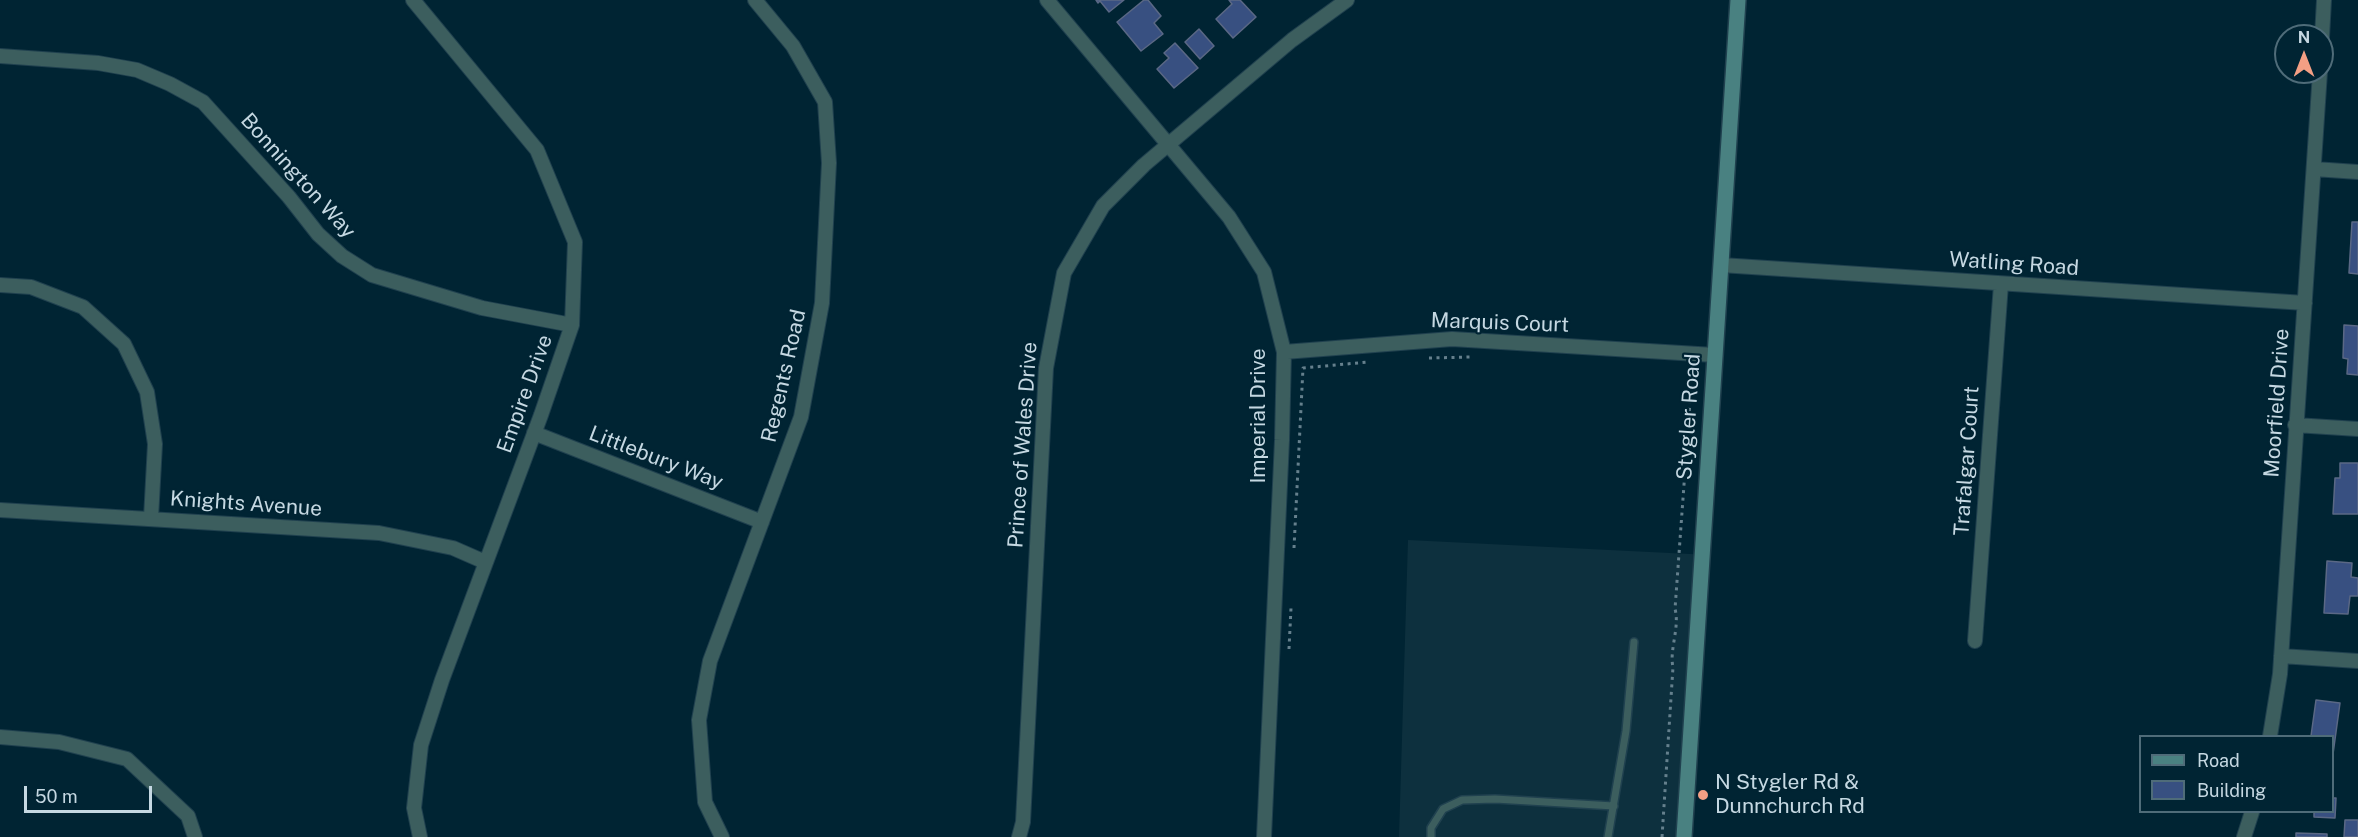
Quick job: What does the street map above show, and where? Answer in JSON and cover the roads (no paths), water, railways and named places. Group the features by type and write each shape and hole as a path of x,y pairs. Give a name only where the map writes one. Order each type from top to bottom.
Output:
{"main road":[{"name":"Stygler Road","path":"1684,837 1738,0"}],"street":[{"name":"Empire Drive","path":"413,0 537,150 575,242 572,325 442,680 421,745 414,808 420,837"},
{"name":"Regents Road","path":"723,837 705,802 699,720 710,661 801,417 822,303 829,163 825,102 793,46 755,0"},
{"name":"Imperial Drive","path":"1047,0 1229,217 1264,272 1284,352 1282,451 1264,837"},
{"name":"Prince of Wales Drive","path":"1019,837 1023,822 1029,719 1046,368 1064,273 1103,206 1167,145 1292,40 1347,0"},
{"path":"2323,24 2324,0"},
{"name":"Bonnington Way","path":"0,56 98,63 137,70 170,84 203,102 289,197 318,234 349,261 372,275 482,308 572,325"},
{"name":"Moorfield Drive","path":"2270,735 2281,656 2319,84"},
{"path":"2314,169 2358,172"},
{"name":"Watling Road","path":"1721,265 2306,303"},
{"name":"Trafalgar Court","path":"1975,641 2001,284"},
{"path":"0,285 31,287 83,307 124,344 147,392 155,444 151,518"},
{"name":"Marquis Court","path":"1284,352 1452,339 1714,355"},
{"path":"2295,425 2358,429"},
{"name":"Littlebury Way","path":"534,433 762,522"},
{"name":"Knights Avenue","path":"0,510 379,533 453,548 485,562"},
{"path":"2281,656 2358,661"},
{"path":"0,737 60,741 127,759 188,816 195,837"},
{"path":"2244,837 2252,813"}],"lane":[{"path":"1608,837 1626,731 1634,642"},
{"path":"1431,837 1431,828 1443,809 1462,800 1495,799 1614,806"}],"place":[{"name":"N Stygler Rd & Dunnchurch Rd","path":"1703,795"}]}
